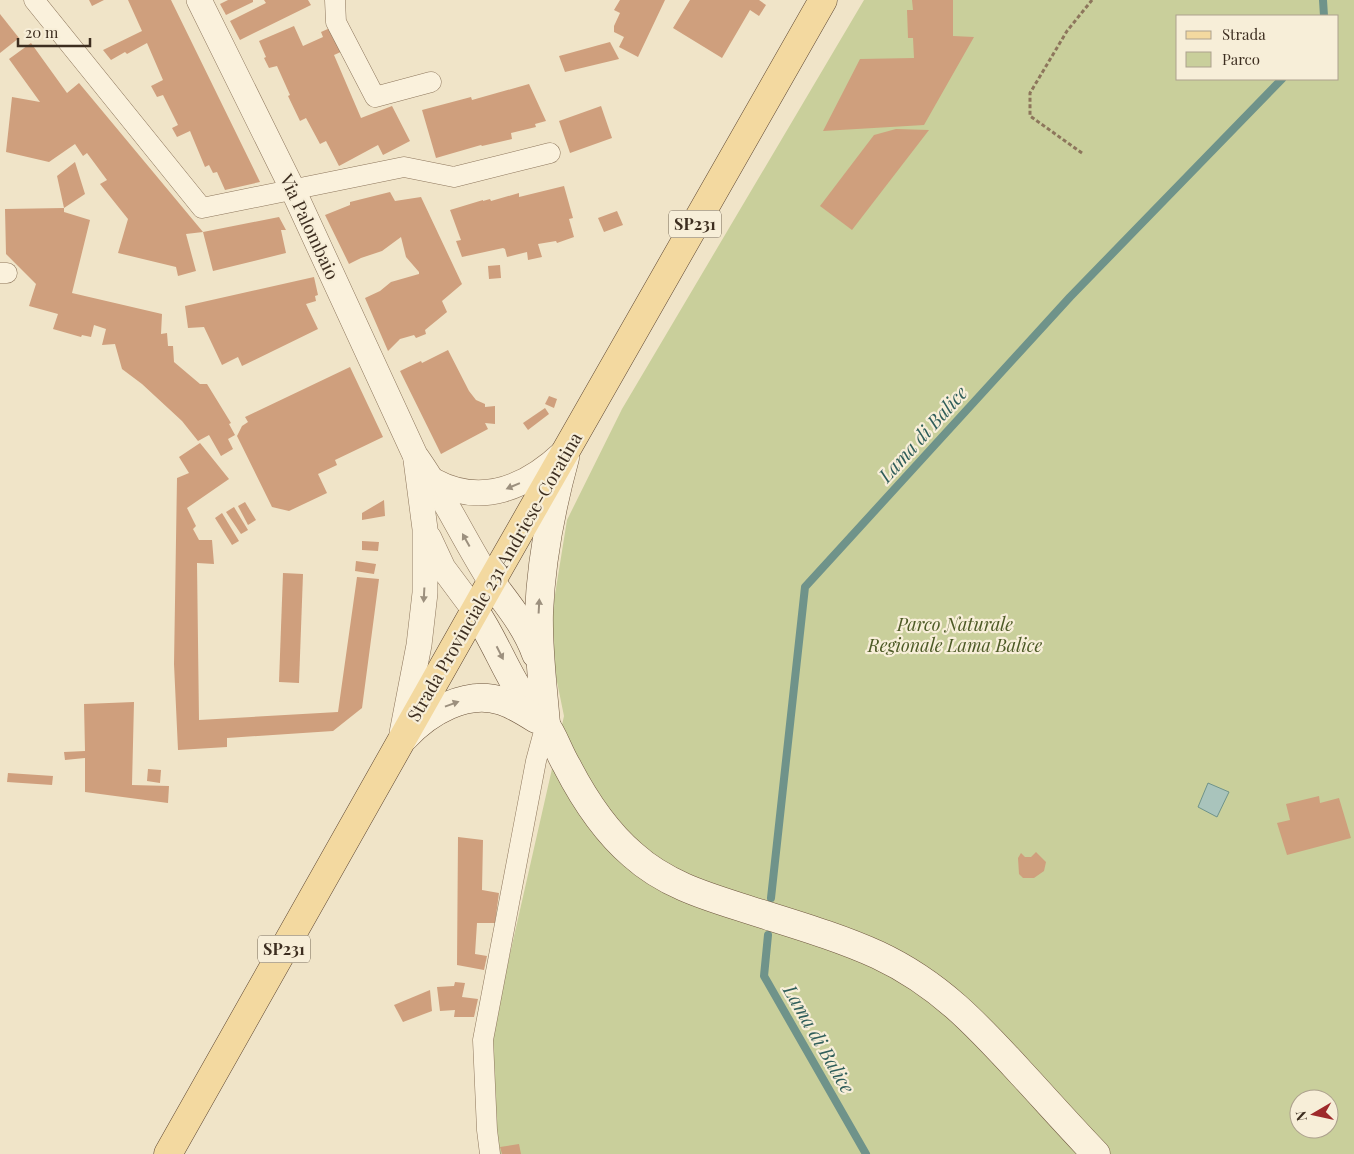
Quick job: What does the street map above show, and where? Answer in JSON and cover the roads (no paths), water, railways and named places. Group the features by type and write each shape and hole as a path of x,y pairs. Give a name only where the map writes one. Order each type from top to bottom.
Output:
{"main road":[{"name":"Strada Provinciale 231 Andriese-Coratina","path":"168,1154 823,0"},
{"path":"546,724 539,623 542,576 553,509 568,449"},
{"path":"491,582 526,630 542,672"},
{"path":"475,611 487,629 524,698 546,724 567,767 599,819 614,838 643,864 660,876 690,890 858,946 923,980 948,998 978,1025 1096,1154"},
{"path":"400,743 410,731 428,716 449,705 471,699 488,698 500,700 546,724"}],"street":[{"path":"34,0 202,208 404,167 454,177 550,152"},
{"name":"Via Palombaio","path":"199,0 292,190 415,455 434,481 474,556 491,582"},
{"path":"335,0 336,22 375,97 431,82"},
{"path":"434,481 447,488 464,492 481,493 501,490 533,476 568,449"},
{"name":"Via Palombaio","path":"400,743 423,613 425,529 415,455"},
{"name":"Via Palombaio","path":"425,529 443,568 475,611"},
{"path":"490,1154 487,1130 483,1040 536,761 546,724"}],"water":[{"path":"1208,783 1229,792 1217,817 1198,807"}],"waterway":[{"name":"Lama di Balice","path":"1323,0 1324,15"},
{"name":"Lama di Balice","path":"771,898 805,587 1070,297 1281,80"},
{"name":"Lama di Balice","path":"768,935 764,976 866,1154"}],"park label":[{"name":"Parco Naturale Regionale Lama Balice","path":"955,635"}]}
